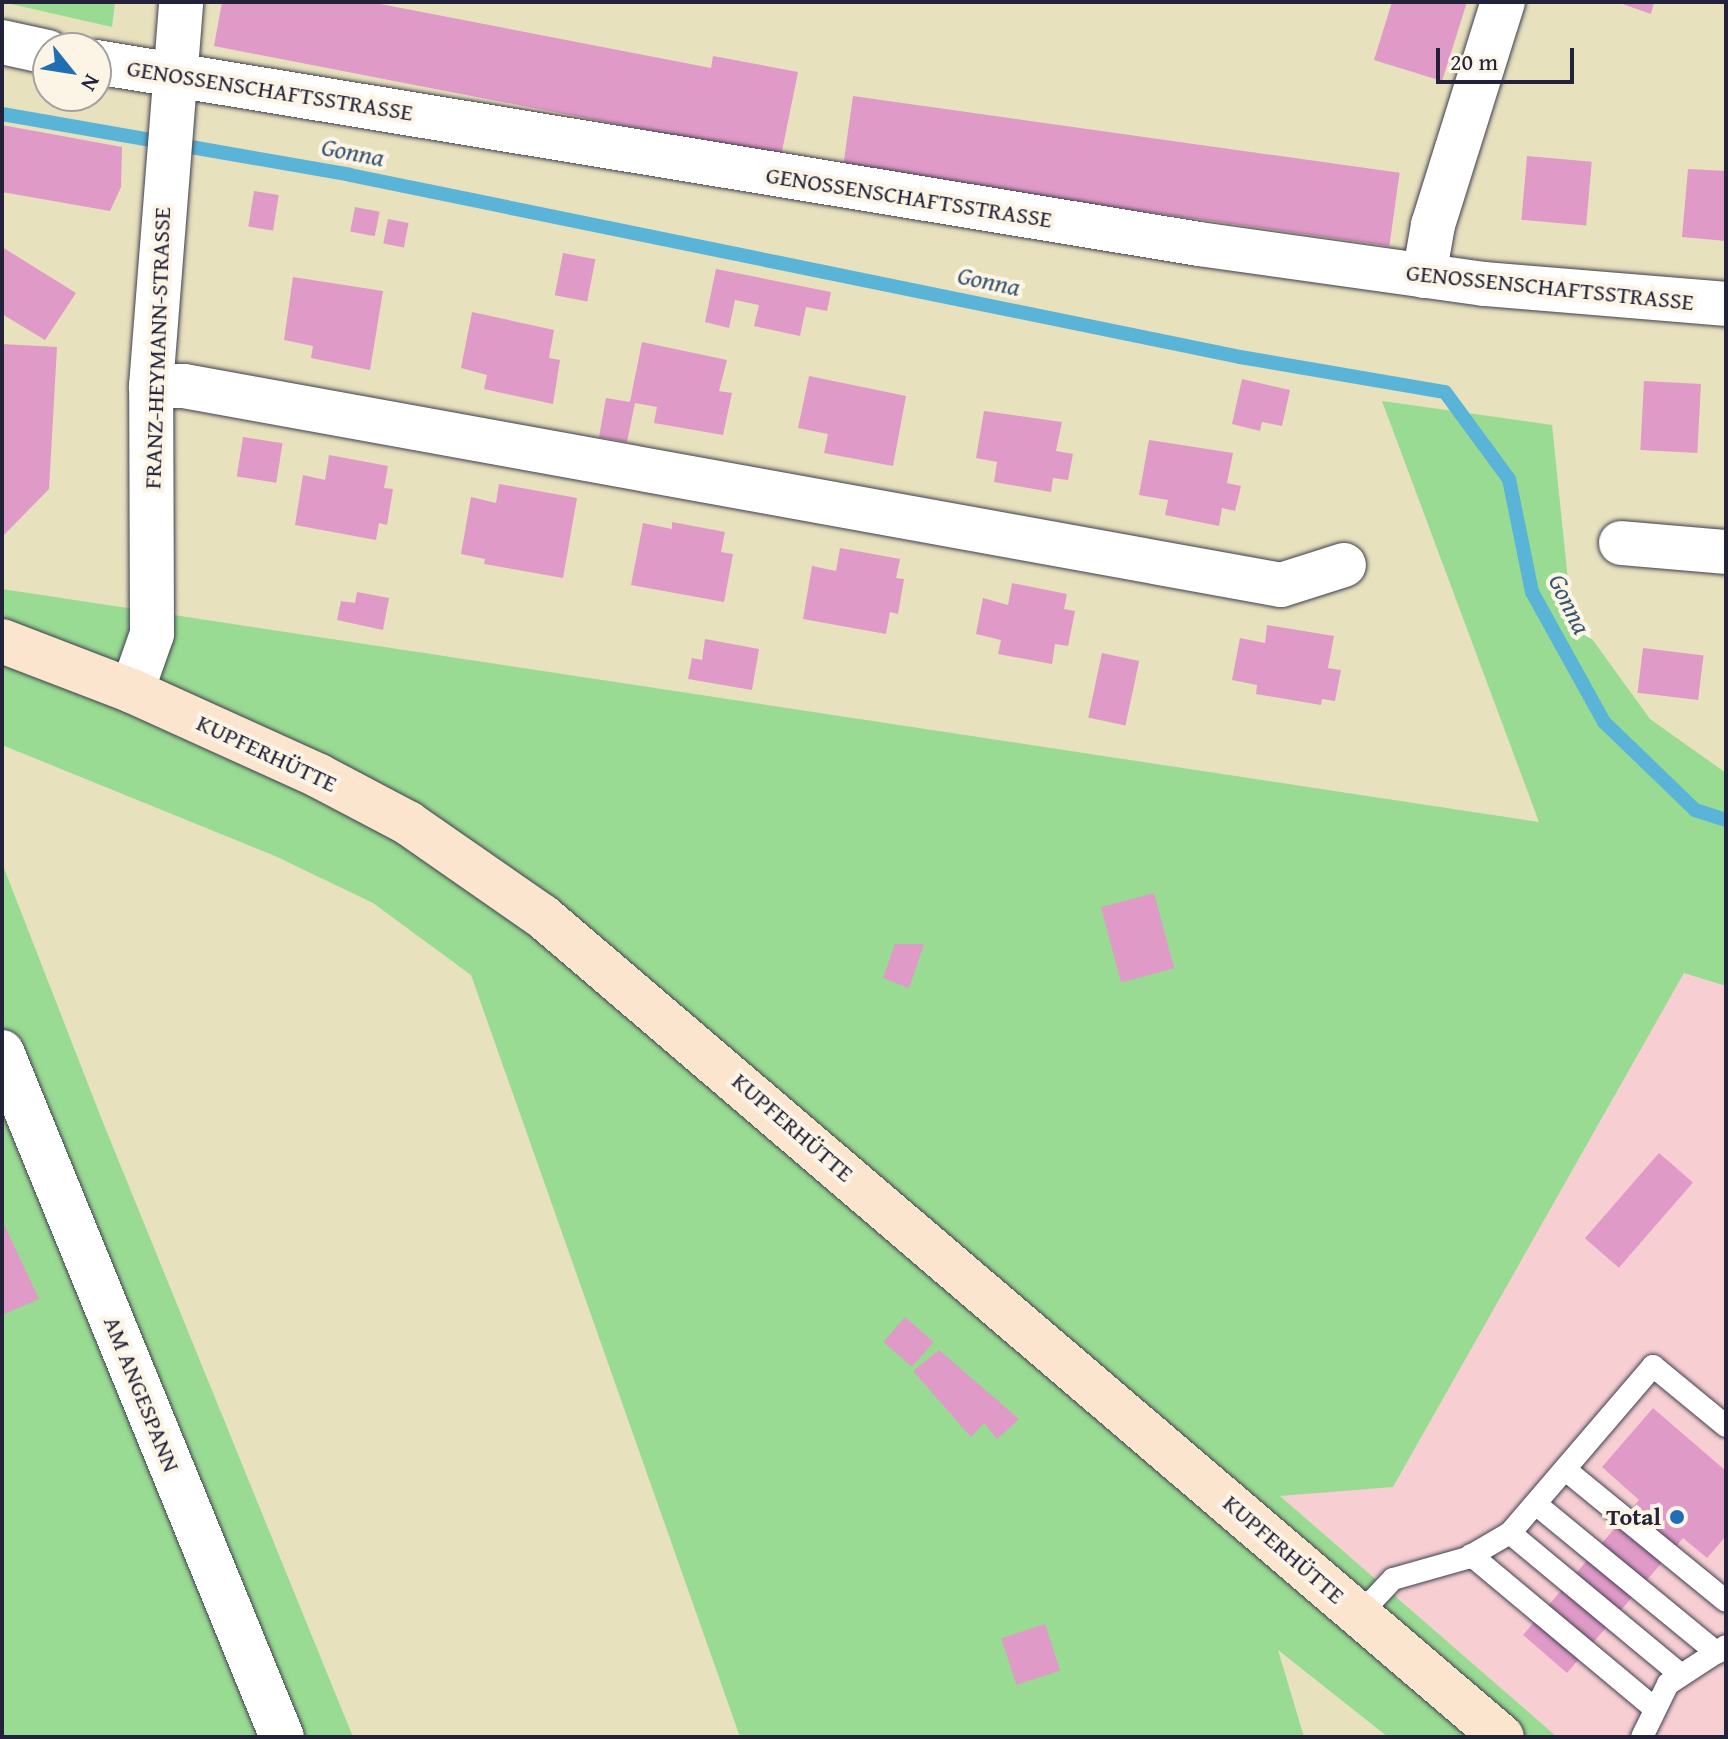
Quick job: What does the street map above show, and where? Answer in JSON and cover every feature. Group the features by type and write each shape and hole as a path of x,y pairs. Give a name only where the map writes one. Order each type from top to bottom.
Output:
{"main road":[{"name":"KUPFERHÜTTE","path":"2,641 132,691 364,799 542,916 1502,1737"}],"street":[{"name":"FRANZ-HEYMANN-STRASSE","path":"132,691 152,634 151,386 169,116 181,2"},
{"path":"1424,276 1433,225 1503,2"},
{"path":"2,42 32,49"},
{"name":"GENOSSENSCHAFTSSTRASSE","path":"112,74 169,116 281,89 1184,242 1424,276 1726,304"},
{"path":"151,386 184,386 1281,585 1344,565"},
{"path":"1621,543 1726,552"},
{"name":"AM ANGESPANN","path":"2,1052 282,1737"}],"lane":[{"path":"1360,1614 1393,1579 1471,1555 1510,1533 1567,1471 1653,1366 1726,1426"},
{"path":"1567,1471 1726,1601"},
{"path":"1537,1505 1721,1650 1668,1684 1642,1737"},
{"path":"1510,1533 1681,1675"},
{"path":"1471,1555 1654,1708"}],"shaded area":[{"path":"1684,973 1726,986 1726,1737 1557,1737 1279,1495 1393,1487"}],"green space":[{"path":"2,2 115,2 112,27"},
{"path":"1382,401 1552,425 1571,610 1650,719 1726,773 1726,986 1684,973 1393,1487 1280,1496 1557,1737 1388,1737 1278,1650 1304,1737 740,1737 471,975 373,903 275,856 2,745 2,589 1539,822"},
{"path":"2,863 102,1120 353,1737 2,1737"}],"building":[{"path":"222,2 370,2 711,68 713,56 798,72 781,156 214,46"},
{"path":"1392,2 1467,2 1442,81 1374,60"},
{"path":"1617,2 1654,2 1651,14"},
{"path":"853,96 1400,173 1389,246 843,169"},
{"path":"2,125 122,147 121,187 110,211 2,192"},
{"path":"1527,156 1592,162 1586,225 1521,220"},
{"path":"1688,169 1726,171 1726,241 1682,237"},
{"path":"254,191 279,195 273,230 248,227"},
{"path":"355,207 380,212 375,236 350,232"},
{"path":"388,219 409,223 404,248 383,244"},
{"path":"2,247 76,293 45,340 2,314"},
{"path":"563,253 595,259 587,302 555,295"},
{"path":"716,269 831,292 827,311 806,307 800,336 754,326 759,305 735,300 729,328 705,322"},
{"path":"293,277 383,291 370,370 311,358 313,346 284,340"},
{"path":"472,312 554,330 549,358 560,360 553,404 484,389 487,375 461,368"},
{"path":"642,342 727,360 719,391 732,393 723,435 654,423 657,407 635,403 627,442 599,437 606,398 630,402"},
{"path":"2,344 57,347 49,489 2,537"},
{"path":"809,376 906,396 893,466 824,453 828,434 798,428"},
{"path":"1242,379 1290,390 1282,426 1262,422 1260,431 1232,424"},
{"path":"1644,381 1701,384 1697,453 1640,450"},
{"path":"984,411 1062,422 1056,451 1073,454 1068,480 1053,478 1051,492 994,482 997,462 976,458"},
{"path":"243,437 283,443 276,483 237,477"},
{"path":"1149,440 1233,453 1227,483 1241,486 1235,511 1222,508 1219,526 1165,515 1168,500 1139,495"},
{"path":"329,455 388,466 384,488 393,489 387,525 379,523 376,540 295,525 303,475 325,480"},
{"path":"499,484 577,498 563,578 484,564 485,559 461,554 471,497 496,503"},
{"path":"672,522 725,532 721,552 733,554 724,602 631,585 643,523 672,529"},
{"path":"840,548 900,559 896,578 904,579 898,614 890,612 886,634 803,619 812,566 836,571"},
{"path":"1012,583 1067,594 1064,609 1075,611 1068,646 1055,644 1052,664 998,654 1001,640 976,634 983,598 1008,605"},
{"path":"357,592 389,598 383,630 337,620 341,601 355,603"},
{"path":"1267,625 1334,636 1328,668 1341,670 1335,701 1322,699 1321,705 1256,694 1257,685 1232,680 1240,638 1265,643"},
{"path":"705,639 759,649 752,690 688,679 692,658 702,660"},
{"path":"1643,648 1704,655 1698,700 1638,693"},
{"path":"1102,653 1139,661 1125,725 1088,718"},
{"path":"1154,893 1174,968 1121,983 1101,907"},
{"path":"895,944 924,944 909,988 883,978"},
{"path":"1659,1153 1693,1183 1619,1268 1585,1238"},
{"path":"2,1220 39,1299 2,1315"},
{"path":"905,1317 934,1342 912,1367 883,1342"},
{"path":"939,1350 1019,1419 997,1439 984,1423 971,1437 913,1371"},
{"path":"1653,1408 1726,1471 1726,1536 1707,1558 1683,1538 1567,1673 1523,1635 1639,1500 1602,1467"},
{"path":"1045,1624 1060,1671 1016,1685 1001,1638"}],"waterway":[{"name":"Gonna","path":"2,114 350,175 1240,357 1445,392 1509,479 1532,592 1604,722 1695,810 1726,820"}],"place":[{"name":"Total","path":"1677,1517"}]}
